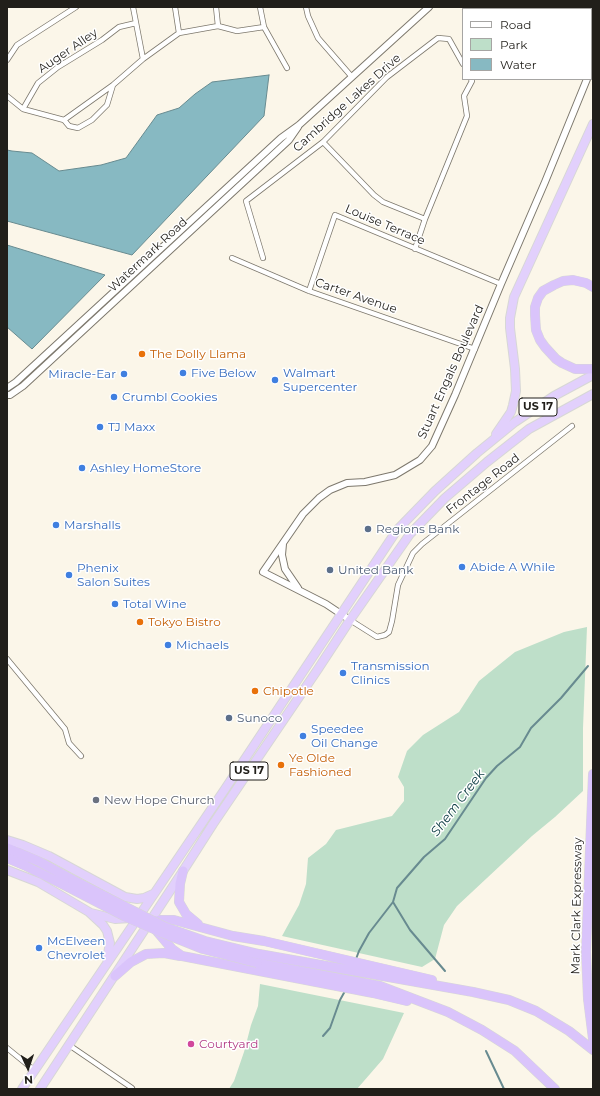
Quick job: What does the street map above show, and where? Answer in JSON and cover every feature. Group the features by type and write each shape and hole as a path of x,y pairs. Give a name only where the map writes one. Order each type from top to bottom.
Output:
{"highway":[{"path":"487,445 503,425 513,406 516,382 510,328 514,297 593,124"},
{"path":"593,287 586,283 573,280 563,281 554,285 544,291 538,298 535,307 535,315 536,330 540,340 556,359 575,368 593,368"},
{"name":"US 17","path":"22,1089 225,789 397,530 435,491 515,422 554,396 593,374"},
{"name":"US 17","path":"40,1089 213,824 350,620 410,534 445,498 529,429 593,394"},
{"name":"Mark Clark Expressway","path":"593,774 586,952 593,1039"},
{"path":"7,840 49,856 125,897 137,899 153,894"},
{"path":"7,848 38,861 71,884"},
{"path":"7,858 71,884 165,927 205,941 238,950 258,959 380,986 434,1006 463,1019 499,1040 528,1062 555,1089"},
{"path":"7,870 38,882 89,912 103,925 110,943 106,964"},
{"path":"183,871 179,894 181,907 192,920 203,927"},
{"path":"117,893 125,901 137,918"},
{"path":"89,912 116,919 137,918 149,922 168,920 203,927 233,936 264,941 430,979 477,993"},
{"path":"149,922 172,949 182,956"},
{"path":"115,976 131,962 146,954 164,953 434,1006"},
{"path":"258,959 477,993 509,1000 536,1011 569,1031 593,1050"}],"street":[{"path":"7,60 17,45 76,7"},
{"path":"133,7 143,59"},
{"path":"175,7 179,33"},
{"path":"216,7 218,26"},
{"path":"260,7 264,26 287,68"},
{"path":"306,7 308,16 318,38 352,77"},
{"name":"Watermark Road","path":"7,388 16,382 281,138 299,125 429,7"},
{"name":"Auger Alley","path":"23,109 38,83 58,67 102,40 119,27 136,23"},
{"path":"64,120 113,85 143,59 179,33 218,26 238,31 264,26"},
{"name":"Cambridge Lakes Drive","path":"263,258 246,201 323,142 387,77 438,38 449,39 462,62"},
{"path":"592,44 592,58"},
{"path":"415,249 425,219 467,116 464,96 472,80"},
{"name":"Stuart Engals Boulevard","path":"350,620 326,604 263,572 303,514 319,498 330,490 347,483 365,482 395,475 420,460 432,446 475,349 587,80"},
{"path":"7,96 23,109 64,120 68,126 78,128 92,120 107,105 113,85"},
{"name":"Watermark Road","path":"7,395 10,395 23,386 289,140 299,125"},
{"path":"323,142 374,195 383,202 425,219"},
{"name":"Louise Terrace","path":"309,291 335,215 501,284"},
{"name":"Carter Avenue","path":"232,258 309,291 475,349"},
{"name":"Frontage Road","path":"350,620 377,636 385,635 389,632 398,585 413,553 422,544 572,426"},
{"path":"283,543 282,555 285,569 300,591"},
{"path":"7,659 65,730 69,743 81,756"},
{"path":"69,1045 132,1088"},
{"path":"7,1048 34,1070"}],"green space":[{"path":"587,627 583,728 583,791 457,906 444,925 435,959 422,967 282,936 299,905 306,884 308,858 326,844 336,830 392,816 404,801 404,787 398,777 407,751 423,735 459,712 479,681 515,652 564,632"},
{"path":"260,984 404,1013 383,1059 357,1089 229,1089 234,1081 258,1006"}],"water":[{"path":"269,75 264,116 132,255 7,221 7,150 32,153 59,171 101,165 126,158 157,115 179,108 212,82"},
{"path":"7,245 105,275 32,349 7,327"}],"waterway":[{"name":"Shem Creek","path":"356,959 369,933 393,902 397,888 424,857 445,839 486,778 497,766 520,747 531,728 561,698 588,666"},
{"path":"393,902 410,930 445,971"},
{"name":"Shem Creek","path":"323,1036 330,1028 340,1000 345,991"},
{"path":"486,1051 504,1089"}],"place":[{"name":"The Dolly Llama","path":"142,354"},
{"name":"Five Below","path":"183,373"},
{"name":"Miracle-Ear","path":"124,374"},
{"name":"Walmart Supercenter","path":"275,380"},
{"name":"Crumbl Cookies","path":"114,397"},
{"name":"TJ Maxx","path":"100,427"},
{"name":"Ashley HomeStore","path":"82,468"},
{"name":"Marshalls","path":"56,525"},
{"name":"Regions Bank","path":"368,529"},
{"name":"Abide A While","path":"462,567"},
{"name":"United Bank","path":"330,570"},
{"name":"Phenix Salon Suites","path":"69,575"},
{"name":"Total Wine","path":"115,604"},
{"name":"Tokyo Bistro","path":"140,622"},
{"name":"Michaels","path":"168,645"},
{"name":"Transmission Clinics","path":"343,673"},
{"name":"Chipotle","path":"255,691"},
{"name":"Sunoco","path":"229,718"},
{"name":"Speedee Oil Change","path":"303,736"},
{"name":"Ye Olde Fashioned","path":"281,765"},
{"name":"New Hope Church","path":"96,800"},
{"name":"McElveen Chevrolet","path":"39,948"},
{"name":"Courtyard","path":"191,1044"}]}
